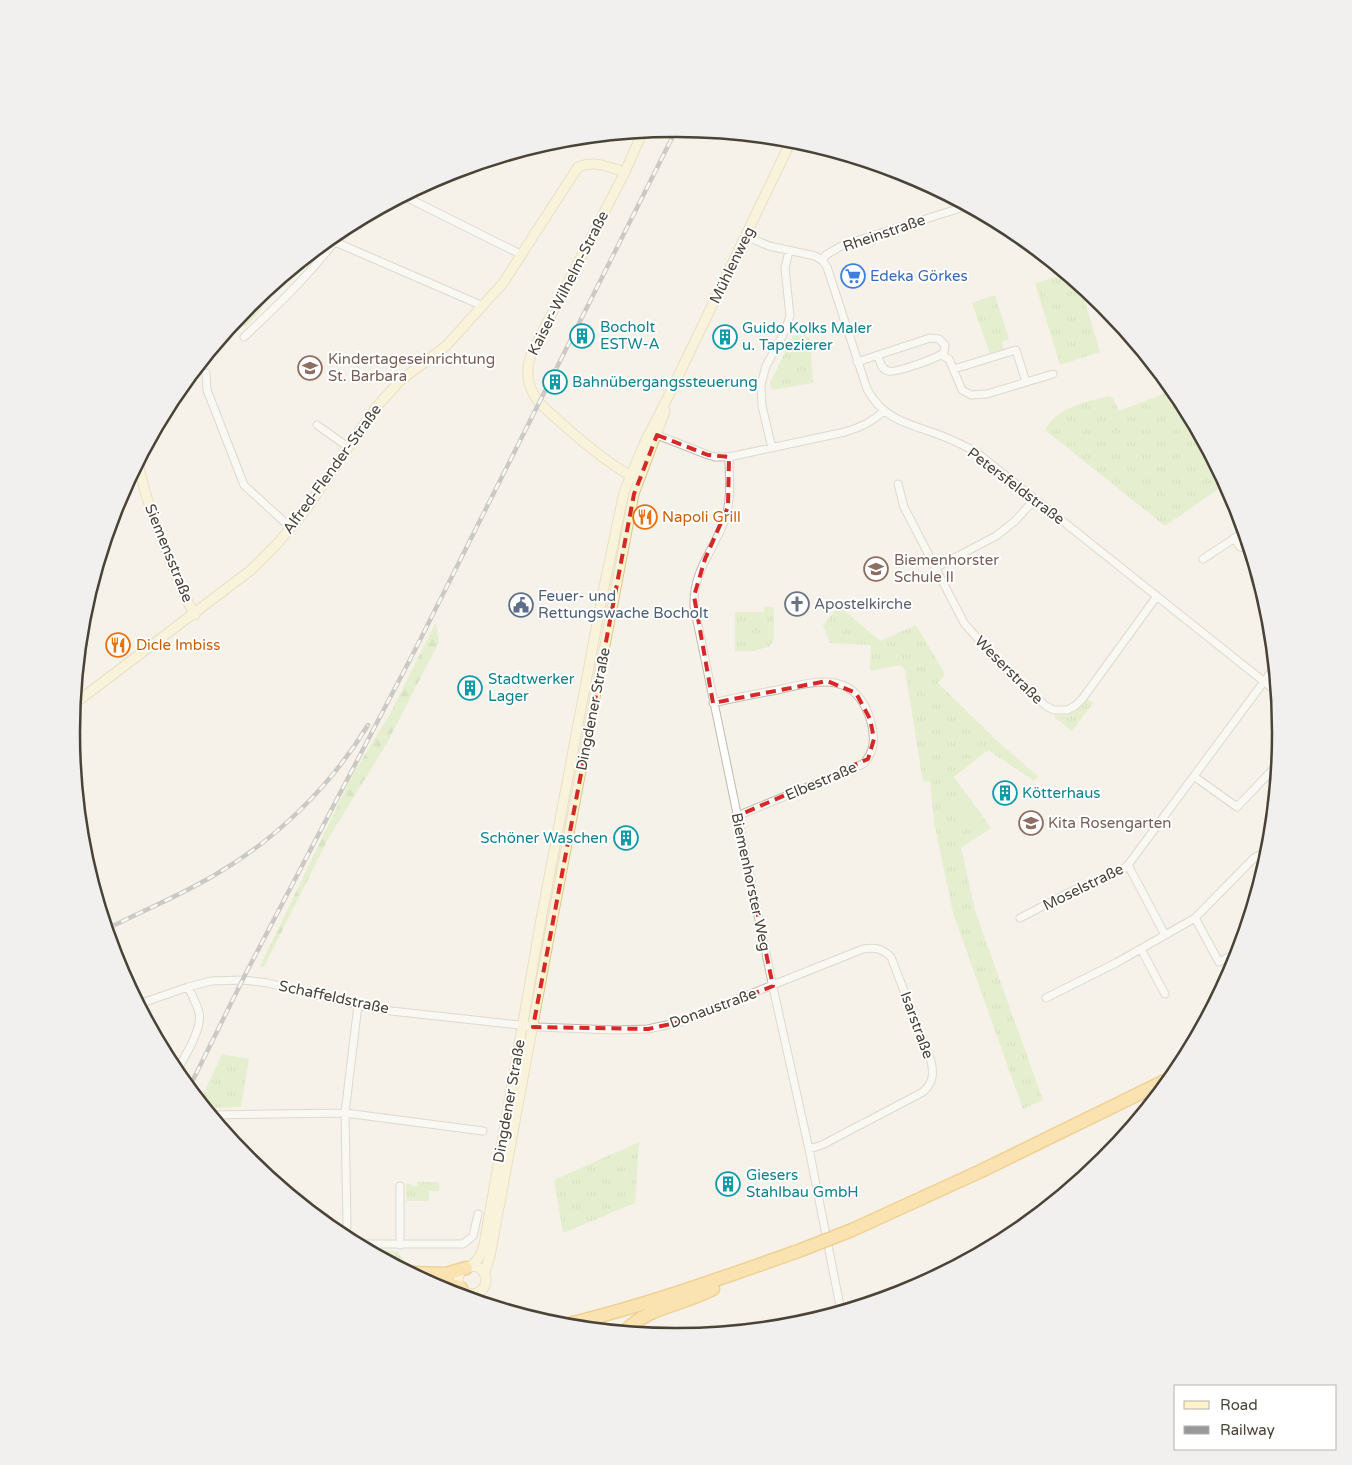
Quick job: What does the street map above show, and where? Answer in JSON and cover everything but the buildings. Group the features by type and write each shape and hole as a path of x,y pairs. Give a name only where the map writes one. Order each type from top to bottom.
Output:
{"highway":[{"path":"852,1233 1156,1085"},
{"path":"592,1322 713,1288 852,1233 983,1178 1148,1097"},
{"path":"583,1321 618,1312 802,1253"},
{"path":"426,1273 446,1274 468,1267"},
{"path":"630,1326 636,1320 648,1314 699,1296 713,1288"}],"main road":[{"name":"Kaiser-Wilhelm-Straße","path":"639,481 607,461 539,403 529,384 528,361 625,172 640,138"},
{"name":"Mühlenweg","path":"630,476 788,147"},
{"name":"Alfred-Flender-Straße","path":"81,699 251,570 291,528 376,407 388,393 401,380 446,346 503,282 522,256 578,167 595,163 625,172"},
{"name":"Mühlenweg","path":"639,481 672,389"},
{"name":"Siemensstraße","path":"140,470 157,528 184,593 195,614"},
{"name":"Dingdener Straße","path":"464,1289 458,1284 459,1275 480,1256 484,1245 522,1025 604,586 624,492 630,476"},
{"name":"Dingdener Straße","path":"474,1293 484,1286 484,1274 490,1256 614,591 634,494 639,481"},
{"name":"Dingdener Straße","path":"549,938 557,882 556,876 550,872"},
{"path":"468,1267 477,1268 484,1274"}],"street":[{"path":"410,199 522,256"},
{"name":"Rheinstraße","path":"822,260 826,255 843,246 957,207"},
{"path":"657,435 708,455 729,457 861,428 884,411 871,397 857,362 827,267 822,260 815,256 769,246 746,236"},
{"path":"337,243 483,306"},
{"path":"244,337 302,280 332,246"},
{"path":"772,448 762,406 761,384 766,366 785,331 790,316 785,268 788,251"},
{"path":"857,362 935,338 942,341 945,348 941,355 894,372 884,369 878,356"},
{"path":"954,369 1016,350 1026,382"},
{"path":"941,355 949,360 962,390 971,395 982,396 1053,374"},
{"path":"206,374 207,390 244,485 291,528"},
{"name":"Petersfeldstraße","path":"884,411 897,420 955,441 976,452 1270,687"},
{"path":"317,425 348,447"},
{"name":"Biemenhorster Weg","path":"729,457 730,496 728,506 724,521 705,559 696,583 694,596 695,617 809,1149 840,1305"},
{"name":"Weserstraße","path":"898,484 904,506 964,624 1023,687 1046,706 1054,710 1067,710 1075,706 1083,698 1157,596"},
{"path":"935,568 996,536 1015,522 1035,499"},
{"path":"1203,559 1238,536"},
{"path":"1234,538 1242,547"},
{"name":"Moselstraße","path":"1020,918 1057,898 1122,870 1128,865 1269,675"},
{"name":"Elbestraße","path":"712,702 814,682 835,682 850,689 860,699 865,706 872,729 873,748 868,759 863,764 737,816"},
{"path":"1195,777 1236,807 1271,771"},
{"path":"1046,998 1141,949 1195,918 1254,858 1260,855"},
{"path":"1128,865 1165,936"},
{"path":"1195,918 1219,962 1228,957"},
{"name":"Isarstraße","path":"773,986 863,950 874,947 884,950 891,956 933,1070 933,1079 929,1087 923,1092 822,1145 809,1149"},
{"path":"1141,949 1165,994"},
{"name":"Schaffeldstraße","path":"144,1002 211,981 254,980 358,1006 532,1027"},
{"name":"Donaustraße","path":"532,1027 616,1030 648,1029 680,1022 773,986"},
{"path":"180,1064 197,1031 200,1019 199,1012 188,987"},
{"path":"346,1229 345,1113 358,1006"},
{"path":"220,1116 345,1113 483,1131"},
{"path":"400,1186 400,1245"},
{"path":"371,1244 463,1244 472,1236 478,1214"}],"highlighted area":[{"path":"657,435 708,455 729,457 728,507 705,559 694,596 713,703 827,681 856,693 870,719 874,739 868,759 737,816 773,986 680,1022 648,1029 533,1027 634,494"}],"green space":[{"path":"1059,276 1084,298 1100,352 1060,365 1035,283"},
{"path":"995,295 1009,339 1002,342 1004,350 990,354 972,303"},
{"path":"261,305 262,309 246,326 239,329"},
{"path":"793,336 810,337 813,383 771,390 770,383"},
{"path":"1166,393 1192,434 1220,488 1165,526 1045,430 1050,422 1064,411 1082,403 1109,396 1113,398 1119,411"},
{"path":"839,606 880,641 916,625 945,674 938,683 996,740 1038,776 1034,781 988,750 954,777 991,828 961,848 976,914 1043,1100 1023,1109 953,913 934,822 930,781 923,782 905,670 900,665 870,671 871,645 830,643 823,625"},
{"path":"765,607 774,607 774,639 770,646 754,651 735,651 735,612 764,612"},
{"path":"436,622 439,642 387,743 328,839 264,967 260,966 353,774 390,714"},
{"path":"1088,699 1093,703 1072,731 1054,717 1055,715 1065,715 1074,712"},
{"path":"966,794 984,818 971,828 953,804"},
{"path":"222,1054 249,1059 241,1107 214,1108 203,1095"},
{"path":"639,1142 635,1203 563,1233 554,1180"},
{"path":"417,1182 439,1182 439,1191 429,1191 429,1201 406,1201 406,1184 417,1186"},
{"path":"380,1250 384,1250 398,1252 407,1264"}],"railway":[{"path":"193,1081 247,971 415,650 672,137"},
{"path":"113,926 200,883 236,862 280,829 319,791 337,770 368,725"}],"place":[{"name":"Edeka Görkes","path":"853,276"},
{"name":"Bocholt ESTW-A","path":"582,336"},
{"name":"Guido Kolks Maler u. Tapezierer","path":"725,337"},
{"name":"Kindertageseinrichtung St. Barbara","path":"310,368"},
{"name":"Bahnübergangssteuerung","path":"555,382"},
{"name":"Napoli Grill","path":"645,517"},
{"name":"Biemenhorster Schule II","path":"876,569"},
{"name":"Apostelkirche","path":"797,604"},
{"name":"Feuer- und Rettungswache Bocholt","path":"521,605"},
{"name":"Dicle Imbiss","path":"118,645"},
{"name":"Stadtwerker Lager","path":"470,688"},
{"name":"Kötterhaus","path":"1005,793"},
{"name":"Kita Rosengarten","path":"1031,823"},
{"name":"Schöner Waschen","path":"626,838"},
{"name":"Giesers Stahlbau GmbH","path":"728,1184"}]}
